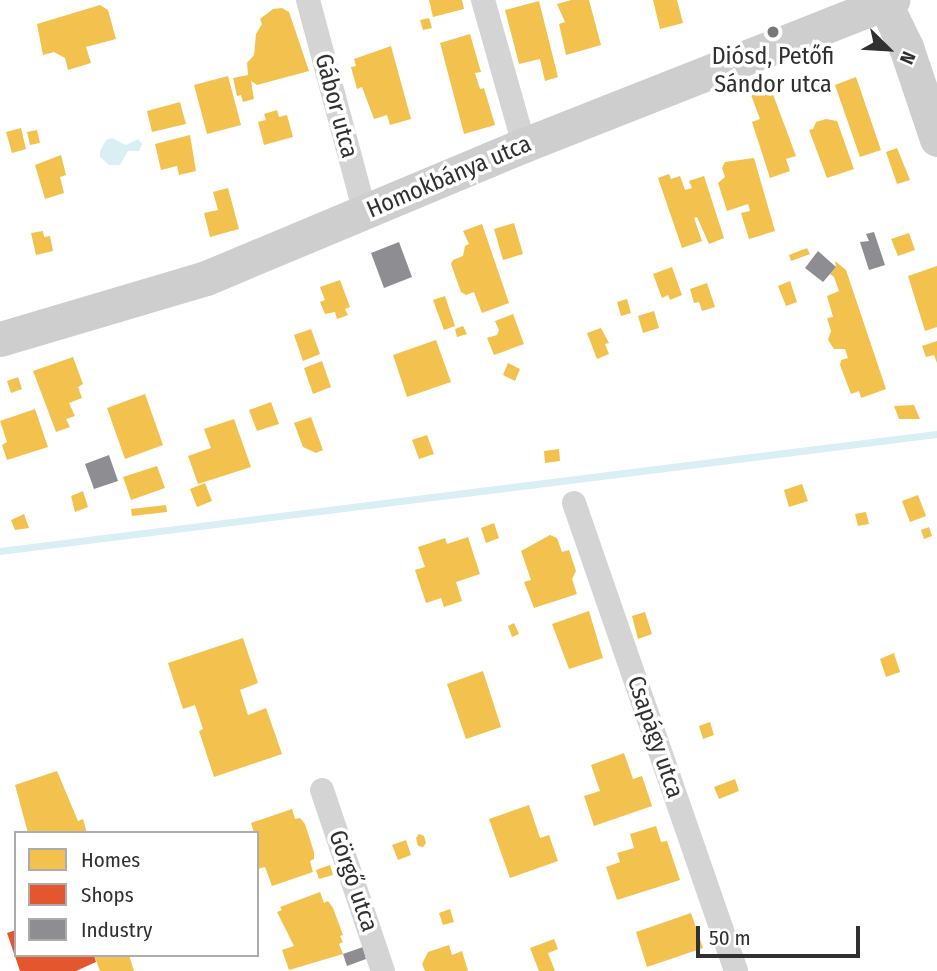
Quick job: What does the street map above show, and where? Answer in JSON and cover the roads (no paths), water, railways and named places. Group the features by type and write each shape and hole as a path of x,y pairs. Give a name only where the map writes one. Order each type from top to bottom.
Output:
{"street":[{"name":"Gábor utca","path":"308,0 365,213"},
{"path":"483,0 524,145"},
{"name":"Homokbánya utca","path":"0,340 206,278 524,145 887,1"},
{"path":"887,1 906,47 937,139"},
{"name":"Csapágy utca","path":"574,503 736,971"},
{"name":"Görgő utca","path":"322,790 383,971"}],"waterway":[{"path":"0,551 937,434"}],"place":[{"name":"Diósd, Petőfi Sándor utca","path":"773,32"}]}
